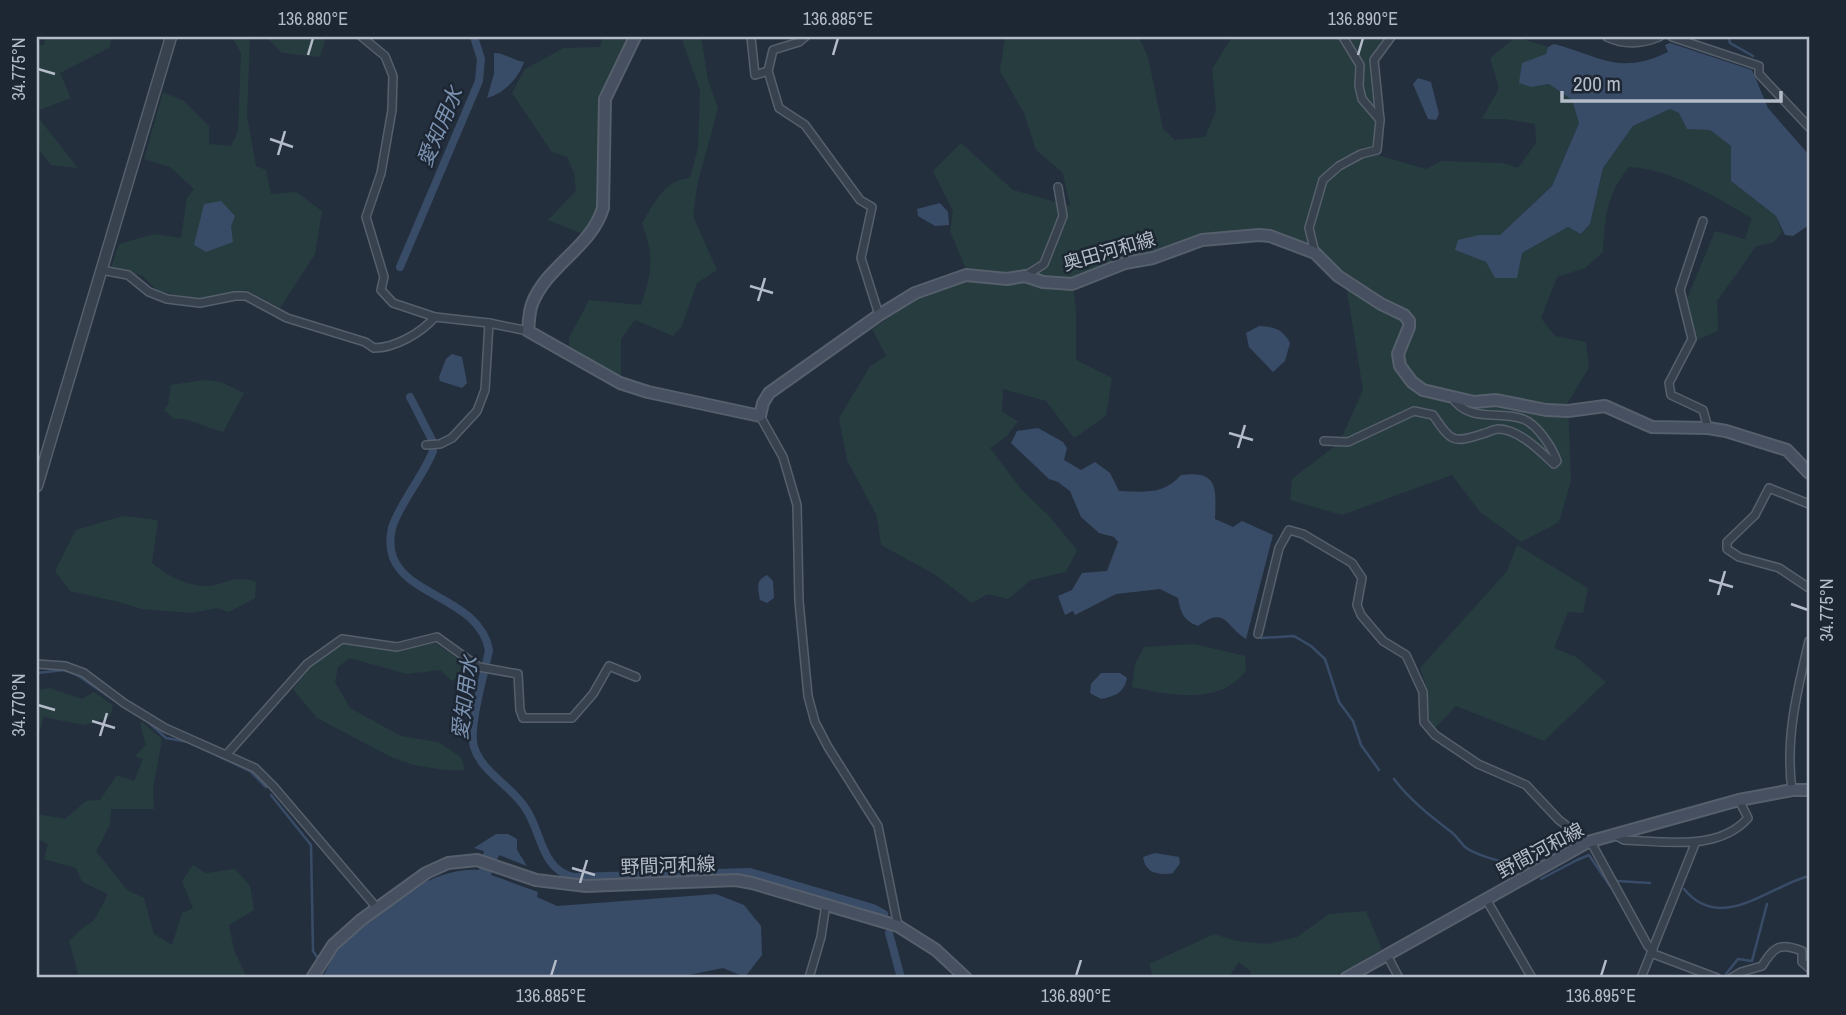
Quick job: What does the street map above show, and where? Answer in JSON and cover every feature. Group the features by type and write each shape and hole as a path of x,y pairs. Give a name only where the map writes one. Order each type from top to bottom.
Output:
{"main road":[{"path":"635,37 605,99 603,208 599,221 591,234 544,282 531,306 528,331 620,383 648,392 760,416"},
{"name":"奥田河和線","path":"760,416 763,402 769,393 878,315 915,293 966,275 1007,278 1025,276 1043,282 1072,284 1125,263 1153,258 1202,240 1226,236 1270,236 1315,253 1338,276 1381,304 1404,315 1409,321 1409,327 1398,354 1400,366 1412,382 1423,390 1474,402 1496,400 1568,411 1605,406 1653,427 1708,428 1787,450 1809,473"},
{"name":"野間河和線","path":"1346,978 1588,842 1739,800 1792,790 1809,790"},
{"name":"野間河和線","path":"312,978 334,945 377,908 436,867 477,860 536,880 586,886 736,880 898,926 936,950 966,978"}],"street":[{"path":"37,486 171,37"},
{"path":"362,37 385,56 393,76 392,110 381,173 366,217 384,276 381,290 393,303 435,317 489,323 528,331"},
{"path":"751,37 755,75 768,71"},
{"path":"805,37 799,42 773,50 768,71 779,108 805,124 860,200 872,207 861,258 878,315"},
{"path":"1343,37 1360,65 1359,86 1362,99 1380,121"},
{"path":"1315,253 1309,228 1323,180 1339,166 1361,154 1377,150 1380,121 1374,60 1391,37"},
{"path":"1607,37 1627,43 1648,42 1659,37"},
{"path":"1672,37 1684,38 1759,66 1759,74 1809,127"},
{"path":"1025,276 1044,264 1063,216 1058,187"},
{"path":"1703,221 1680,290 1692,339 1669,383 1671,395 1703,410 1708,428"},
{"path":"101,270 128,275 149,292 167,299 200,303 246,296 287,318 365,342 374,348 396,343 421,329 435,317"},
{"path":"426,445 440,444 452,438 477,411 485,390 489,323"},
{"path":"1324,441 1348,442 1414,411 1433,415 1447,435 1461,441 1498,429 1516,434 1554,464 1558,461 1532,423 1519,417 1484,416 1456,404 1451,396"},
{"path":"760,416 783,457 797,505 799,601 808,696 828,747 878,826 898,926"},
{"path":"1809,504 1769,488 1755,515 1727,542 1727,549 1739,557 1779,568 1809,588"},
{"path":"1258,634 1279,548 1289,530 1303,534 1352,563 1362,578 1357,605 1360,615 1383,641 1406,655 1423,692 1424,722 1435,735 1478,764 1526,785 1559,820 1593,846 1652,951 1717,978"},
{"path":"227,754 307,664 342,639 397,647 437,637 479,667 518,674 523,718 572,718 593,694 609,666 636,677"},
{"path":"1792,790 1789,769 1793,711 1809,641"},
{"path":"37,664 65,666 84,673 124,703 165,728 255,768 377,908"},
{"path":"1613,835 1624,840 1695,844 1738,830 1748,818 1739,800"},
{"path":"1641,978 1695,844"},
{"path":"1486,899 1532,978"},
{"path":"809,978 821,937 825,904"},
{"path":"1731,978 1762,966 1773,950 1788,945 1802,951 1802,962 1809,968"},
{"path":"1387,955 1399,978"}],"green space":[{"path":"46,37 112,37 109,48 60,73 71,98 37,111 37,45 44,45"},
{"path":"232,37 326,37 320,57 282,53 268,39 250,38 247,115 256,166 266,170 271,194 296,192 322,211 315,254 280,308 247,290 200,299 157,291 143,276 111,268 119,244 154,234 181,238 187,198 194,189 170,167 144,159 163,92 184,101 209,126 209,144 231,146 238,131 241,53"},
{"path":"603,37 631,37 602,97 601,206 585,235 548,220 576,191 574,173 567,157 552,152 512,93 525,69 564,48 600,47"},
{"path":"681,37 701,37 708,80 718,108 697,186 693,216 717,270 697,283 682,326 673,336 635,320 621,339 621,378 569,349 569,338 589,300 641,305 648,283 650,264 649,246 642,224 667,188 673,183 690,178 698,148 700,90"},
{"path":"1005,37 1139,37 1148,57 1163,129 1175,140 1205,137 1216,111 1212,69 1232,37 1384,37 1369,59 1375,122 1374,154 1426,169 1441,161 1503,163 1518,168 1536,143 1535,124 1505,119 1482,119 1499,88 1490,58 1516,37 1548,47 1531,87 1549,84 1572,100 1579,123 1552,186 1500,235 1479,235 1455,250 1486,262 1522,253 1568,227 1582,234 1590,224 1603,168 1633,126 1670,109 1679,113 1687,129 1710,130 1731,146 1731,181 1776,216 1782,232 1774,242 1755,247 1717,301 1718,331 1697,340 1686,301 1715,231 1745,239 1752,218 1677,178 1629,167 1611,197 1603,252 1585,268 1557,277 1541,318 1555,336 1586,342 1589,368 1568,402 1571,481 1559,522 1521,542 1480,512 1452,475 1342,515 1290,500 1292,479 1339,443 1363,390 1346,285 1320,251 1271,232 1201,235 1154,254 1072,281 1076,309 1076,360 1112,378 1106,416 1074,438 1046,401 1003,389 1002,412 1018,421 1007,436 990,448 1021,489 1050,517 1077,550 1066,572 1031,580 1008,599 988,594 972,603 934,574 881,545 877,516 847,460 839,418 870,366 886,356 872,329 918,298 970,279 950,231 953,211 933,171 961,143 1013,190 1070,206 1063,173 1036,150 1024,113 1000,71"},
{"path":"37,116 78,168 51,165 37,147"},
{"path":"204,380 221,382 244,393 223,432 191,421 174,419 164,410 168,405 171,385"},
{"path":"123,516 158,520 152,563 163,571 182,581 202,586 240,579 256,582 255,598 229,612 217,608 192,613 142,609 70,591 55,571 76,530"},
{"path":"1517,545 1588,588 1583,613 1568,612 1554,648 1576,657 1606,682 1544,741 1456,706 1435,728 1427,720 1428,692 1420,668 1507,571"},
{"path":"435,643 464,662 464,675 452,681 440,670 406,674 350,658 338,667 335,682 350,708 401,736 438,742 461,757 465,770 413,765 391,757 317,718 293,689 311,666 343,644 396,650"},
{"path":"1194,644 1245,656 1246,670 1236,681 1209,693 1178,695 1132,687 1135,664 1144,647"},
{"path":"50,688 82,699 94,692 113,705 110,717 84,725 44,717 37,740 37,690"},
{"path":"141,721 162,739 153,789 154,809 111,809 110,825 96,851 127,890 144,898 154,934 172,945 182,913 193,908 182,881 193,865 206,873 235,869 250,886 254,910 229,925 234,950 247,978 79,978 69,941 95,919 108,894 82,882 76,868 44,859 48,844 37,839 37,814 65,819 86,801 100,800 117,775 134,781 143,759 135,756 146,745"},
{"path":"1366,911 1382,949 1332,978 1252,978 1250,971 1239,962 1228,978 1154,978 1149,964 1214,934 1237,941 1268,944 1297,937 1329,914"}],"water":[{"path":"1670,43 1752,70 1768,108 1809,155 1809,225 1793,236 1785,235 1776,216 1731,181 1731,146 1710,130 1687,129 1679,113 1670,109 1633,126 1603,168 1590,224 1581,234 1568,227 1522,253 1517,278 1495,278 1486,262 1455,250 1458,240 1479,235 1500,235 1552,186 1579,123 1572,100 1549,84 1531,87 1519,83 1522,63 1546,54 1548,47 1554,44 1597,58 1636,63 1668,52 1665,45"},
{"path":"494,53 524,62 510,85 487,98 494,74"},
{"path":"1418,78 1431,82 1439,114 1436,120 1428,119 1413,84"},
{"path":"221,201 235,216 231,226 233,242 206,252 194,245 204,204"},
{"path":"940,203 948,212 949,225 935,226 918,216 917,209"},
{"path":"1259,326 1278,330 1290,343 1285,361 1273,372 1249,347 1246,333"},
{"path":"452,354 462,357 467,383 462,388 440,381 446,359"},
{"path":"1038,428 1063,442 1067,448 1064,460 1081,470 1095,462 1110,473 1119,491 1153,491 1168,486 1181,475 1193,474 1209,479 1215,491 1215,519 1233,527 1242,521 1273,535 1246,639 1220,618 1214,617 1198,626 1193,624 1184,615 1178,598 1160,589 1116,594 1075,615 1073,611 1065,615 1058,596 1072,590 1082,573 1107,571 1118,542 1114,537 1099,533 1081,517 1070,491 1049,479 1011,443 1017,431"},
{"path":"767,575 773,581 774,598 767,603 760,600 758,588 759,582"},
{"path":"1101,673 1120,673 1127,678 1124,688 1101,699 1090,693 1091,684"},
{"path":"496,834 508,834 517,839 517,850 527,866 499,855 491,875 538,892 537,897 557,906 716,894 744,905 761,926 762,955 745,977 723,968 674,978 412,978 405,975 393,978 322,978 341,946 386,906 423,883 442,875 479,870 484,851 474,848"},
{"path":"1155,853 1179,857 1180,863 1173,873 1154,872 1147,867 1143,857"}],"waterway":[{"name":"愛知用水","path":"400,267 479,81 481,59 474,37"},
{"path":"1729,37 1730,43 1753,56"},
{"name":"愛知用水","path":"410,397 433,442 433,451 395,519 391,551 399,568 413,581 467,615 481,630 489,650 475,714 474,747 490,772 526,809 554,866 573,877 750,872 873,908 884,914"},
{"path":"1261,638 1294,636 1325,659 1339,702 1353,721 1361,745 1379,770"},
{"path":"37,673 64,670 77,675 114,700"},
{"path":"146,720 166,738 188,742 250,771 266,787"},
{"path":"1394,779 1413,800 1471,851 1528,868"},
{"path":"271,795 311,845 313,951 317,957"},
{"path":"1541,879 1589,855 1610,886"},
{"path":"1684,889 1698,902 1714,907 1729,907 1809,876"},
{"path":"1617,881 1650,883"},
{"path":"1726,974 1738,959 1752,961 1767,904"},
{"name":"愛知用水","path":"889,933 901,978"}]}
